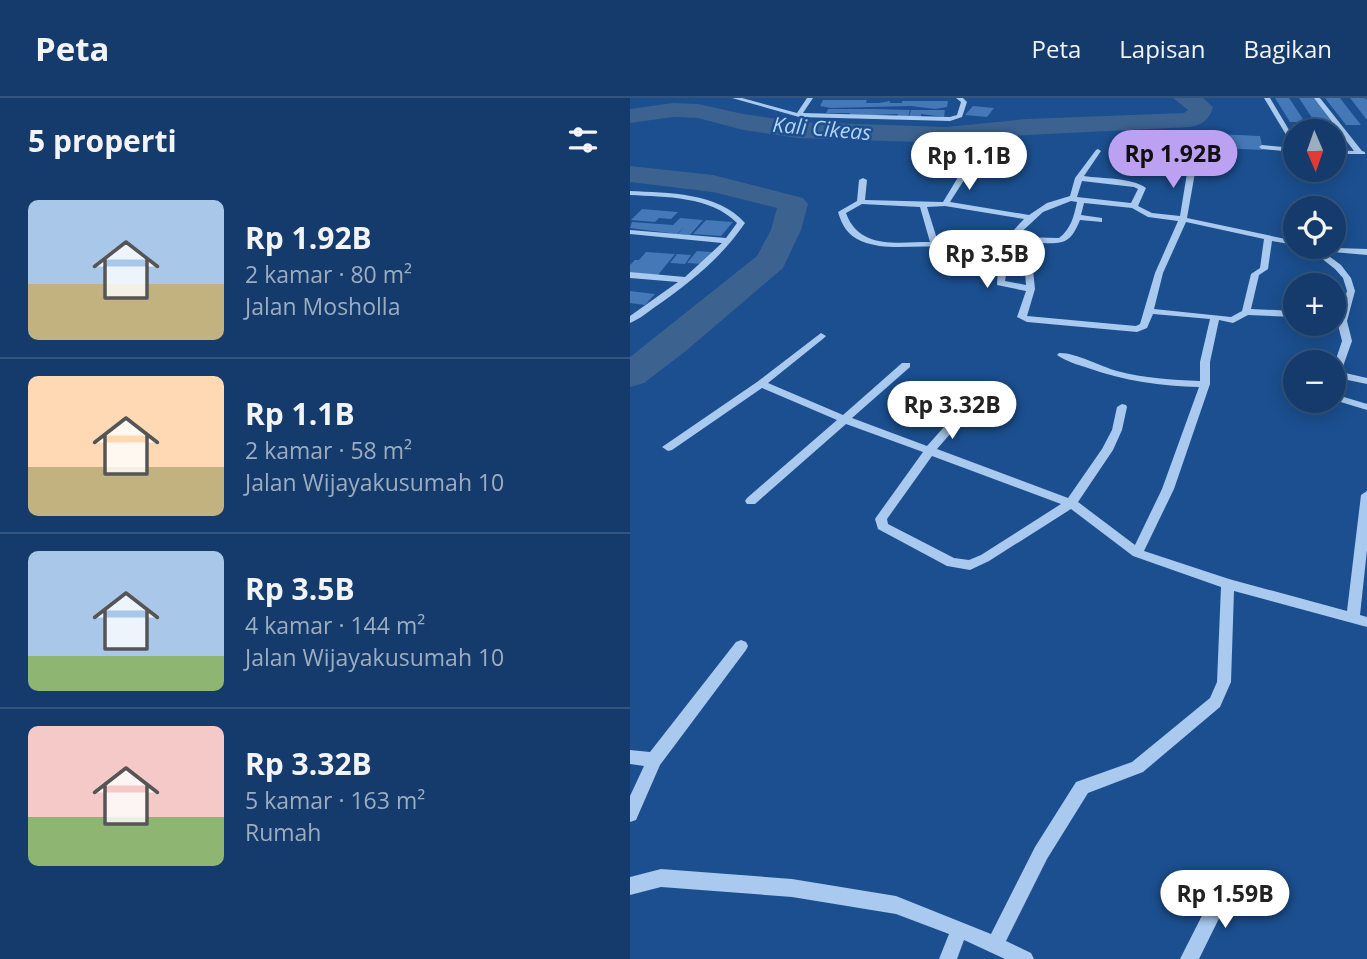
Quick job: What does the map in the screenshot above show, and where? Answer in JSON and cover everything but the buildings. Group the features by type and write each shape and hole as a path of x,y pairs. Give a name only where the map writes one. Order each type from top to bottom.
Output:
{"street":[{"path":"735,98 749,99 799,115 950,119 960,116 964,103 959,98"},
{"path":"799,115 810,98"},
{"path":"1267,98 1283,127"},
{"path":"1317,98 1363,153"},
{"path":"1262,147 1283,148"},
{"path":"1009,239 1039,242 1061,241 1068,237 1077,217 1079,178 1098,151"},
{"path":"945,204 969,166"},
{"path":"1003,267 1029,270 1031,289 1022,317 1137,329 1144,326 1159,273 1182,219 1192,167"},
{"path":"1079,178 1136,185 1142,192 1134,206"},
{"path":"861,202 863,180"},
{"path":"630,193 694,198 736,216 740,223 730,242 686,280 630,320"},
{"path":"1031,289 1000,282 1004,251 1009,239 1028,217 1046,210 1055,201 1077,199 1134,206 1147,215 1182,219 1283,240"},
{"path":"1028,217 945,204 861,202 842,212 843,221 854,237 865,242 935,244 1030,254 1039,242"},
{"path":"923,205 935,244"},
{"path":"1077,217 1099,220"},
{"path":"630,232 730,242"},
{"path":"1246,312 1255,274 1264,269 1269,236"},
{"path":"1346,250 1367,252"},
{"path":"1327,259 1342,273"},
{"path":"630,275 686,280"},
{"path":"1346,277 1351,291 1346,302"},
{"path":"1149,311 1233,320 1246,312 1283,314"},
{"path":"1137,553 1168,489 1205,384 1205,362 1215,317"},
{"path":"668,447 761,384 821,337"},
{"path":"1062,355 1109,374 1155,383 1205,384"},
{"path":"751,501 906,365"},
{"path":"1346,378 1367,381"},
{"path":"761,384 846,420 1071,503 1137,553 1227,584 1360,620 1367,495"},
{"path":"981,392 930,450 885,511 882,526 952,564 970,565 985,558 1071,503 1107,450 1117,430 1122,407"},
{"path":"1346,401 1367,407"},
{"path":"995,944 1041,852 1082,787 1137,766 1215,702 1224,682 1227,584"},
{"path":"630,814 654,760 741,646"},
{"path":"630,757 654,760"},
{"path":"630,886 661,878 792,888 896,905 960,929 1025,959"},
{"path":"1189,959 1227,884"},
{"path":"948,959 960,929"}],"waterway":[{"name":"Kali Cikeas","path":"630,116 673,110 698,111 743,122 798,130 946,135 1027,127 1190,120 1199,113 1201,107 1185,98"},
{"name":"Kali Cikeas","path":"630,174 713,184 793,204 786,230 771,261 630,375"}]}
